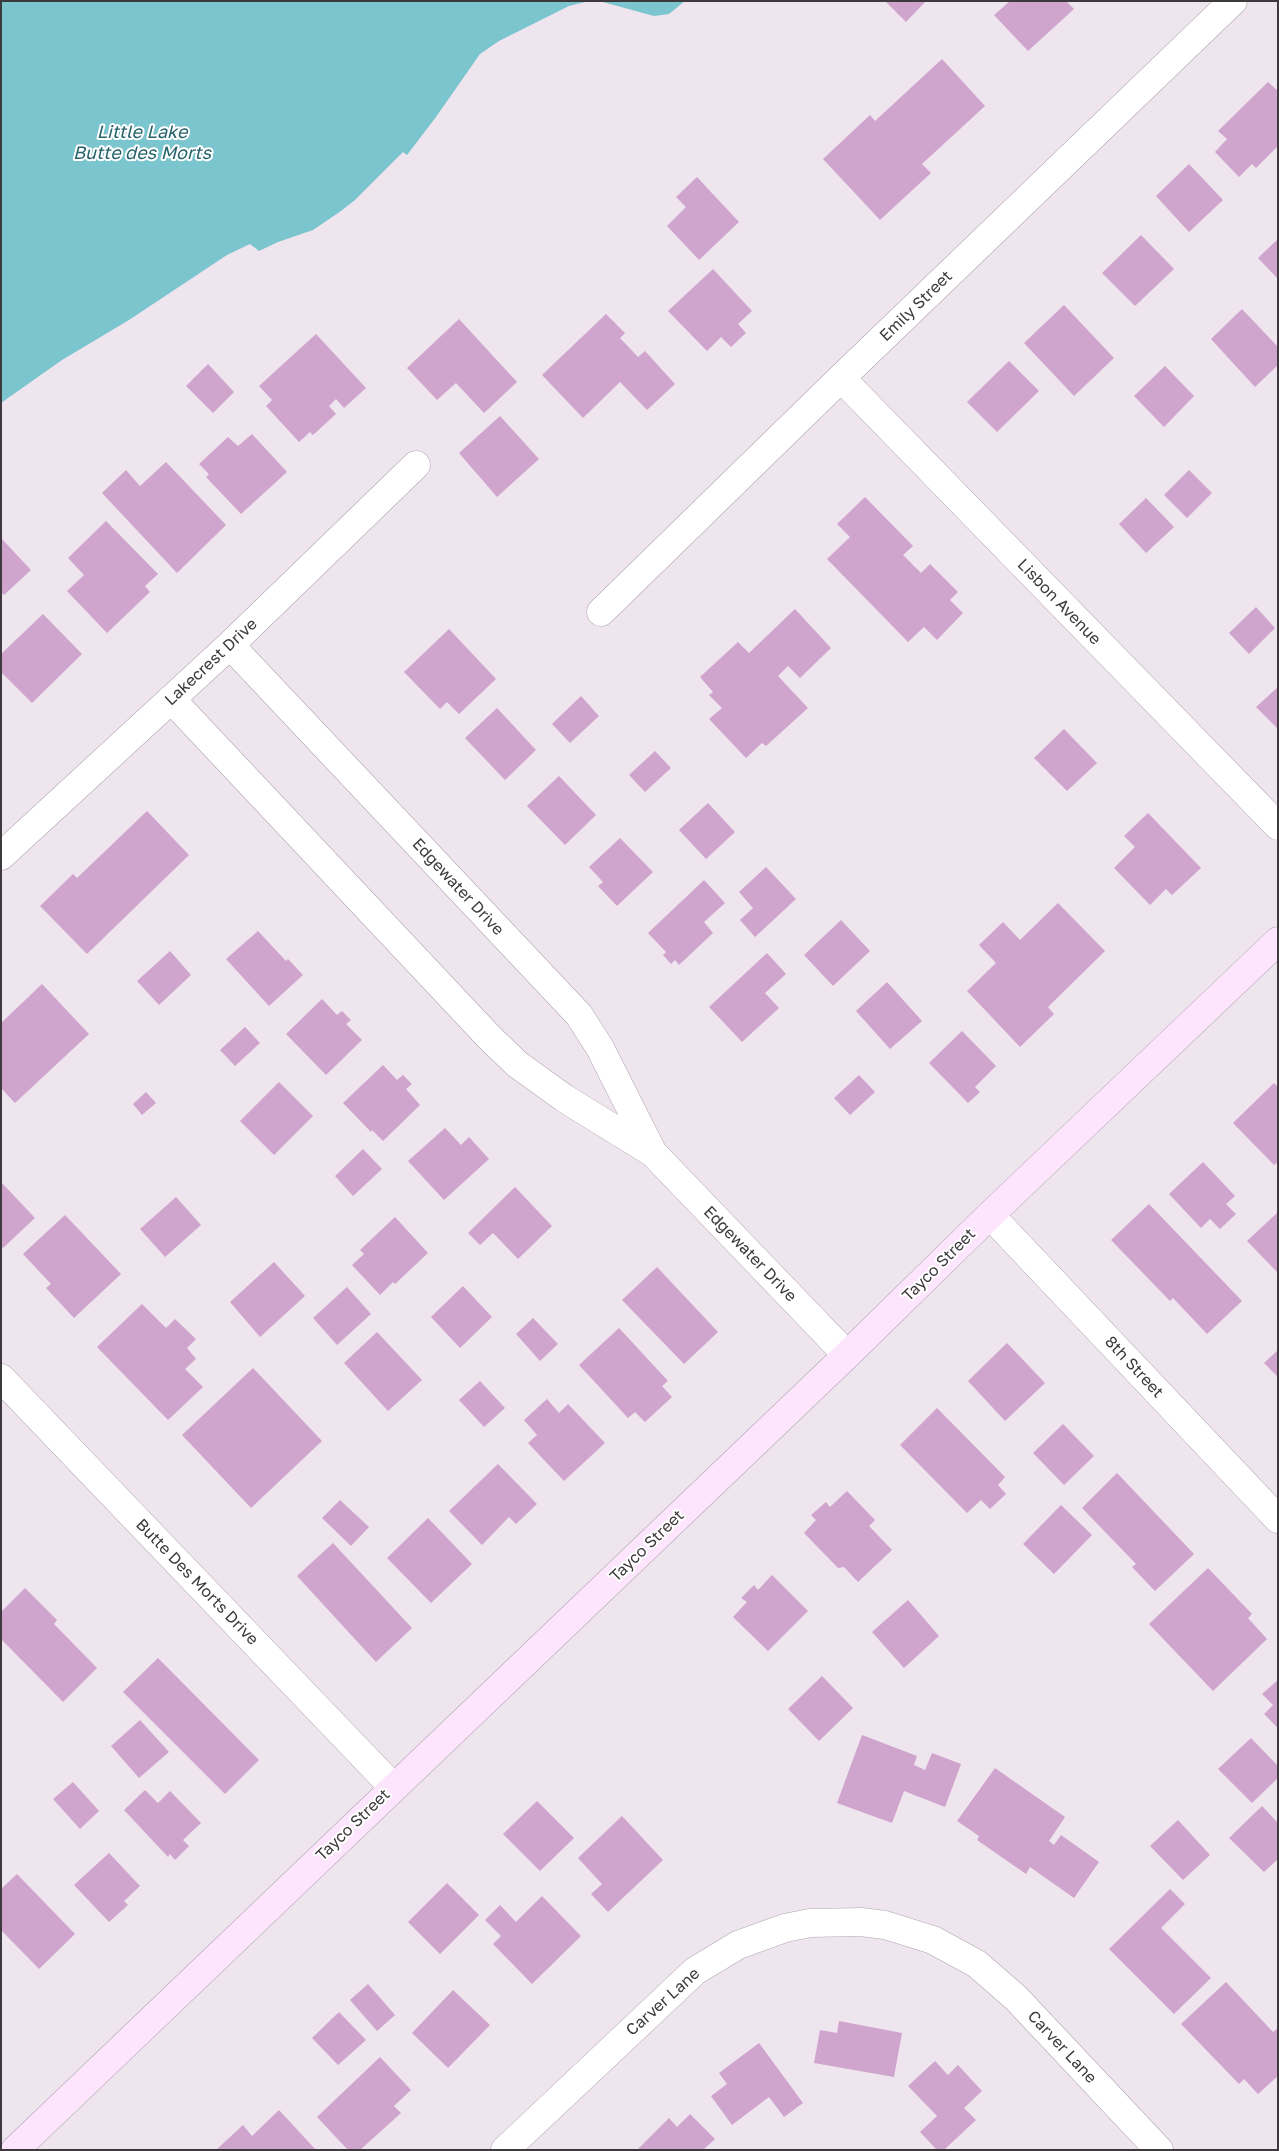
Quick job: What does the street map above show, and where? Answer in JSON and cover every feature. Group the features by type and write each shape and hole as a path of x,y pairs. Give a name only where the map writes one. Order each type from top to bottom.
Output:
{"street":[{"name":"Emily Street","path":"601,612 1232,1"},
{"name":"Lisbon Avenue","path":"841,378 1278,826"},
{"name":"Lakecrest Drive","path":"1,856 230,645 416,465"},
{"name":"Edgewater Drive","path":"230,645 579,1015 600,1048 653,1153"},
{"name":"Edgewater Drive","path":"171,699 489,1037 517,1064 564,1098 653,1153 847,1355"},
{"name":"Tayco Street","path":"15,2150 1278,941"},
{"name":"8th Street","path":"990,1215 1278,1519"},
{"name":"Butte Des Morts Drive","path":"1,1378 393,1787"},
{"name":"Carver Lane","path":"505,2150 695,1971 738,1945 785,1928 810,1923 860,1922 885,1925 933,1940 977,1964 1016,1998 1159,2150"}],"water":[{"name":"Little Lake Butte des Morts","path":"1,1 589,1 569,6 499,41 480,54 407,155 403,152 355,200 341,211 313,230 278,242 259,251 250,244 227,255 129,320 62,360 1,403"},
{"path":"599,1 685,1 669,14 654,16"}],"building":[{"path":"885,1 926,1 906,22"},
{"path":"1010,1 1066,1 1074,9 1028,51 994,15"},
{"path":"942,59 985,106 922,164 931,173 880,220 823,159 870,115 875,121"},
{"path":"1268,82 1278,91 1278,146 1256,168 1252,164 1239,177 1215,152 1227,139 1218,131"},
{"path":"1189,164 1223,200 1189,232 1156,196"},
{"path":"697,177 739,222 699,260 667,226 686,207 676,197"},
{"path":"1141,235 1174,269 1135,306 1102,273"},
{"path":"1278,239 1278,279 1258,258"},
{"path":"713,269 752,311 738,324 746,333 731,347 721,337 707,351 668,311"},
{"path":"1064,305 1114,358 1074,396 1024,343"},
{"path":"1242,309 1278,347 1278,365 1255,387 1211,339"},
{"path":"606,314 625,333 620,338 638,357 645,351 675,384 647,410 620,382 583,418 542,375"},
{"path":"459,319 517,382 484,413 456,383 437,400 407,368"},
{"path":"316,334 366,388 344,408 336,399 329,406 336,414 313,435 310,432 299,442 266,406 272,400 259,386"},
{"path":"1009,361 1039,391 997,432 967,402"},
{"path":"208,364 234,392 213,413 186,386"},
{"path":"1165,366 1194,396 1164,427 1134,396"},
{"path":"500,416 539,459 497,497 459,453"},
{"path":"252,434 287,472 241,514 206,477 209,474 199,464 228,437 238,446"},
{"path":"166,462 226,525 177,573 102,493 126,470 140,486"},
{"path":"1189,470 1212,493 1187,518 1164,495"},
{"path":"865,497 913,546 903,555 921,573 930,564 958,592 950,600 963,613 937,640 924,627 908,642 827,559 850,537 837,524"},
{"path":"1146,498 1174,527 1146,553 1119,524"},
{"path":"106,521 158,574 145,586 150,592 107,633 67,591 84,575 68,558"},
{"path":"1,538 31,570 4,595 1,592"},
{"path":"1256,607 1275,628 1249,654 1229,633"},
{"path":"795,609 831,648 800,678 788,666 778,676 808,708 766,746 762,743 746,758 709,719 722,708 709,695 713,692 700,677 738,642 749,653"},
{"path":"43,614 82,654 32,703 1,672 1,654"},
{"path":"449,629 496,679 459,714 447,702 440,709 404,672"},
{"path":"1278,687 1278,729 1256,707"},
{"path":"581,696 599,716 570,743 552,724"},
{"path":"497,708 536,750 505,780 465,738"},
{"path":"1064,729 1097,763 1067,791 1034,758"},
{"path":"655,751 671,768 645,792 629,775"},
{"path":"559,776 596,815 565,845 527,806"},
{"path":"708,803 735,832 706,859 679,830"},
{"path":"147,811 189,855 87,954 40,906 73,874 77,878"},
{"path":"1148,813 1201,868 1172,895 1166,889 1150,905 1114,868 1135,847 1124,836"},
{"path":"620,838 653,872 617,906 598,886 603,882 589,867"},
{"path":"766,867 796,899 755,937 740,920 753,908 739,892"},
{"path":"704,880 725,903 704,922 713,933 679,965 675,960 671,964 663,955 666,952 648,933"},
{"path":"1058,903 1105,951 1048,1007 1054,1014 1020,1047 967,991 996,963 979,945 1003,922 1020,940"},
{"path":"841,920 870,951 833,986 804,955"},
{"path":"258,931 286,961 288,959 303,975 269,1006 226,959"},
{"path":"170,951 191,975 159,1005 137,981"},
{"path":"767,953 786,974 765,993 779,1008 742,1042 709,1007"},
{"path":"887,982 922,1021 890,1049 856,1011"},
{"path":"42,984 89,1034 15,1103 1,1088 1,1023"},
{"path":"322,999 337,1015 342,1011 351,1020 346,1024 362,1040 326,1075 286,1034"},
{"path":"245,1027 260,1043 235,1066 220,1050"},
{"path":"962,1031 996,1066 975,1087 980,1092 968,1103 929,1063"},
{"path":"383,1065 397,1080 403,1075 412,1084 406,1089 420,1105 383,1141 372,1130 371,1132 343,1103"},
{"path":"859,1075 875,1092 850,1115 834,1098"},
{"path":"279,1082 313,1116 274,1155 240,1121"},
{"path":"1274,1083 1278,1087 1278,1162 1274,1165 1233,1123"},
{"path":"146,1092 156,1103 142,1115 133,1104"},
{"path":"445,1128 461,1145 469,1137 489,1159 444,1200 408,1161"},
{"path":"363,1149 382,1169 353,1196 335,1176"},
{"path":"1203,1162 1235,1196 1226,1204 1236,1214 1220,1229 1210,1219 1201,1228 1169,1194"},
{"path":"1,1182 35,1218 3,1248 1,1246"},
{"path":"515,1187 552,1226 518,1259 493,1233 480,1245 468,1233"},
{"path":"176,1197 201,1225 165,1257 140,1229"},
{"path":"1149,1204 1242,1301 1207,1334 1173,1298 1170,1301 1111,1240"},
{"path":"1278,1212 1278,1273 1247,1241"},
{"path":"65,1215 121,1274 74,1318 46,1288 51,1284 23,1254"},
{"path":"395,1217 428,1253 395,1284 393,1282 380,1295 352,1265 364,1254 360,1250"},
{"path":"274,1262 305,1296 260,1337 230,1302"},
{"path":"657,1267 718,1332 684,1364 622,1300"},
{"path":"463,1286 492,1317 460,1348 431,1317"},
{"path":"347,1287 371,1314 337,1345 313,1318"},
{"path":"142,1304 166,1328 175,1319 196,1339 187,1348 196,1359 185,1369 203,1387 168,1420 97,1347"},
{"path":"533,1318 558,1344 540,1361 516,1334"},
{"path":"619,1328 668,1381 662,1386 672,1397 645,1422 635,1412 628,1418 579,1365"},
{"path":"377,1332 422,1380 388,1411 344,1363"},
{"path":"1007,1343 1045,1383 1005,1421 968,1381"},
{"path":"1278,1350 1278,1377 1264,1363"},
{"path":"253,1368 322,1441 251,1508 182,1435"},
{"path":"480,1381 505,1408 484,1427 459,1400"},
{"path":"547,1399 559,1413 568,1404 605,1443 564,1481 528,1443 537,1435 524,1420"},
{"path":"937,1408 1005,1477 998,1485 1006,1494 990,1509 981,1500 967,1513 900,1445"},
{"path":"1063,1424 1094,1456 1064,1485 1033,1453"},
{"path":"498,1464 537,1504 516,1524 509,1517 482,1545 449,1511"},
{"path":"1117,1473 1194,1554 1155,1591 1132,1567 1136,1564 1082,1508"},
{"path":"847,1491 875,1520 869,1526 892,1550 858,1582 844,1567 838,1568 804,1533 816,1520 811,1515 826,1502 830,1507"},
{"path":"340,1500 369,1527 351,1546 322,1518"},
{"path":"1061,1505 1092,1535 1054,1574 1023,1544"},
{"path":"428,1518 472,1564 431,1603 387,1558"},
{"path":"333,1543 412,1628 376,1662 297,1576"},
{"path":"1208,1568 1252,1614 1248,1618 1267,1639 1213,1691 1149,1624"},
{"path":"772,1575 808,1611 768,1651 733,1617 747,1602 741,1598 754,1585 758,1590"},
{"path":"25,1588 57,1620 54,1624 97,1668 63,1702 1,1639 1,1612"},
{"path":"908,1600 939,1636 904,1668 872,1632"},
{"path":"158,1658 259,1760 225,1794 123,1692"},
{"path":"822,1676 853,1708 819,1741 788,1709"},
{"path":"1278,1680 1278,1728 1264,1714 1273,1705 1262,1694"},
{"path":"140,1720 169,1752 139,1778 111,1746"},
{"path":"862,1735 917,1756 914,1765 925,1770 932,1753 961,1764 945,1807 904,1791 892,1823 837,1803"},
{"path":"1251,1738 1278,1766 1278,1778 1252,1803 1218,1769"},
{"path":"995,1768 1065,1817 1049,1841 1054,1845 1061,1835 1099,1862 1074,1898 1030,1867 1026,1874 977,1840 979,1836 957,1821"},
{"path":"73,1782 99,1811 80,1829 53,1799"},
{"path":"145,1790 158,1803 170,1791 201,1823 183,1840 189,1846 175,1860 170,1854 168,1857 124,1810"},
{"path":"537,1801 574,1838 540,1871 503,1834"},
{"path":"1262,1806 1278,1823 1278,1859 1264,1872 1229,1838"},
{"path":"622,1816 663,1860 608,1912 591,1894 602,1884 578,1858"},
{"path":"1178,1820 1210,1855 1183,1880 1150,1846"},
{"path":"109,1853 140,1886 124,1901 128,1905 109,1922 74,1885"},
{"path":"17,1874 75,1934 39,1969 1,1930 1,1889"},
{"path":"447,1883 479,1915 440,1954 408,1922"},
{"path":"1170,1889 1185,1904 1161,1928 1211,1978 1174,2014 1109,1949"},
{"path":"542,1896 581,1936 532,1984 493,1944 501,1936 485,1920 500,1905 516,1922"},
{"path":"1226,1982 1273,2032 1278,2028 1278,2076 1258,2094 1244,2079 1239,2084 1181,2024"},
{"path":"368,1984 395,2015 377,2031 350,2000"},
{"path":"453,1990 490,2025 448,2068 412,2033"},
{"path":"339,2012 366,2040 338,2065 312,2038"},
{"path":"839,2021 902,2033 894,2077 814,2063 820,2030 837,2033"},
{"path":"759,2043 803,2103 784,2117 769,2097 732,2125 711,2096 727,2084 719,2073"},
{"path":"380,2057 411,2090 394,2106 401,2113 360,2150 348,2150 317,2117"},
{"path":"935,2061 948,2075 958,2065 982,2091 964,2108 976,2120 944,2150 937,2150 920,2132 937,2116 908,2086"},
{"path":"279,2110 316,2150 216,2150 243,2125 252,2136"},
{"path":"690,2114 715,2139 703,2150 637,2150 669,2118 677,2127"}]}
